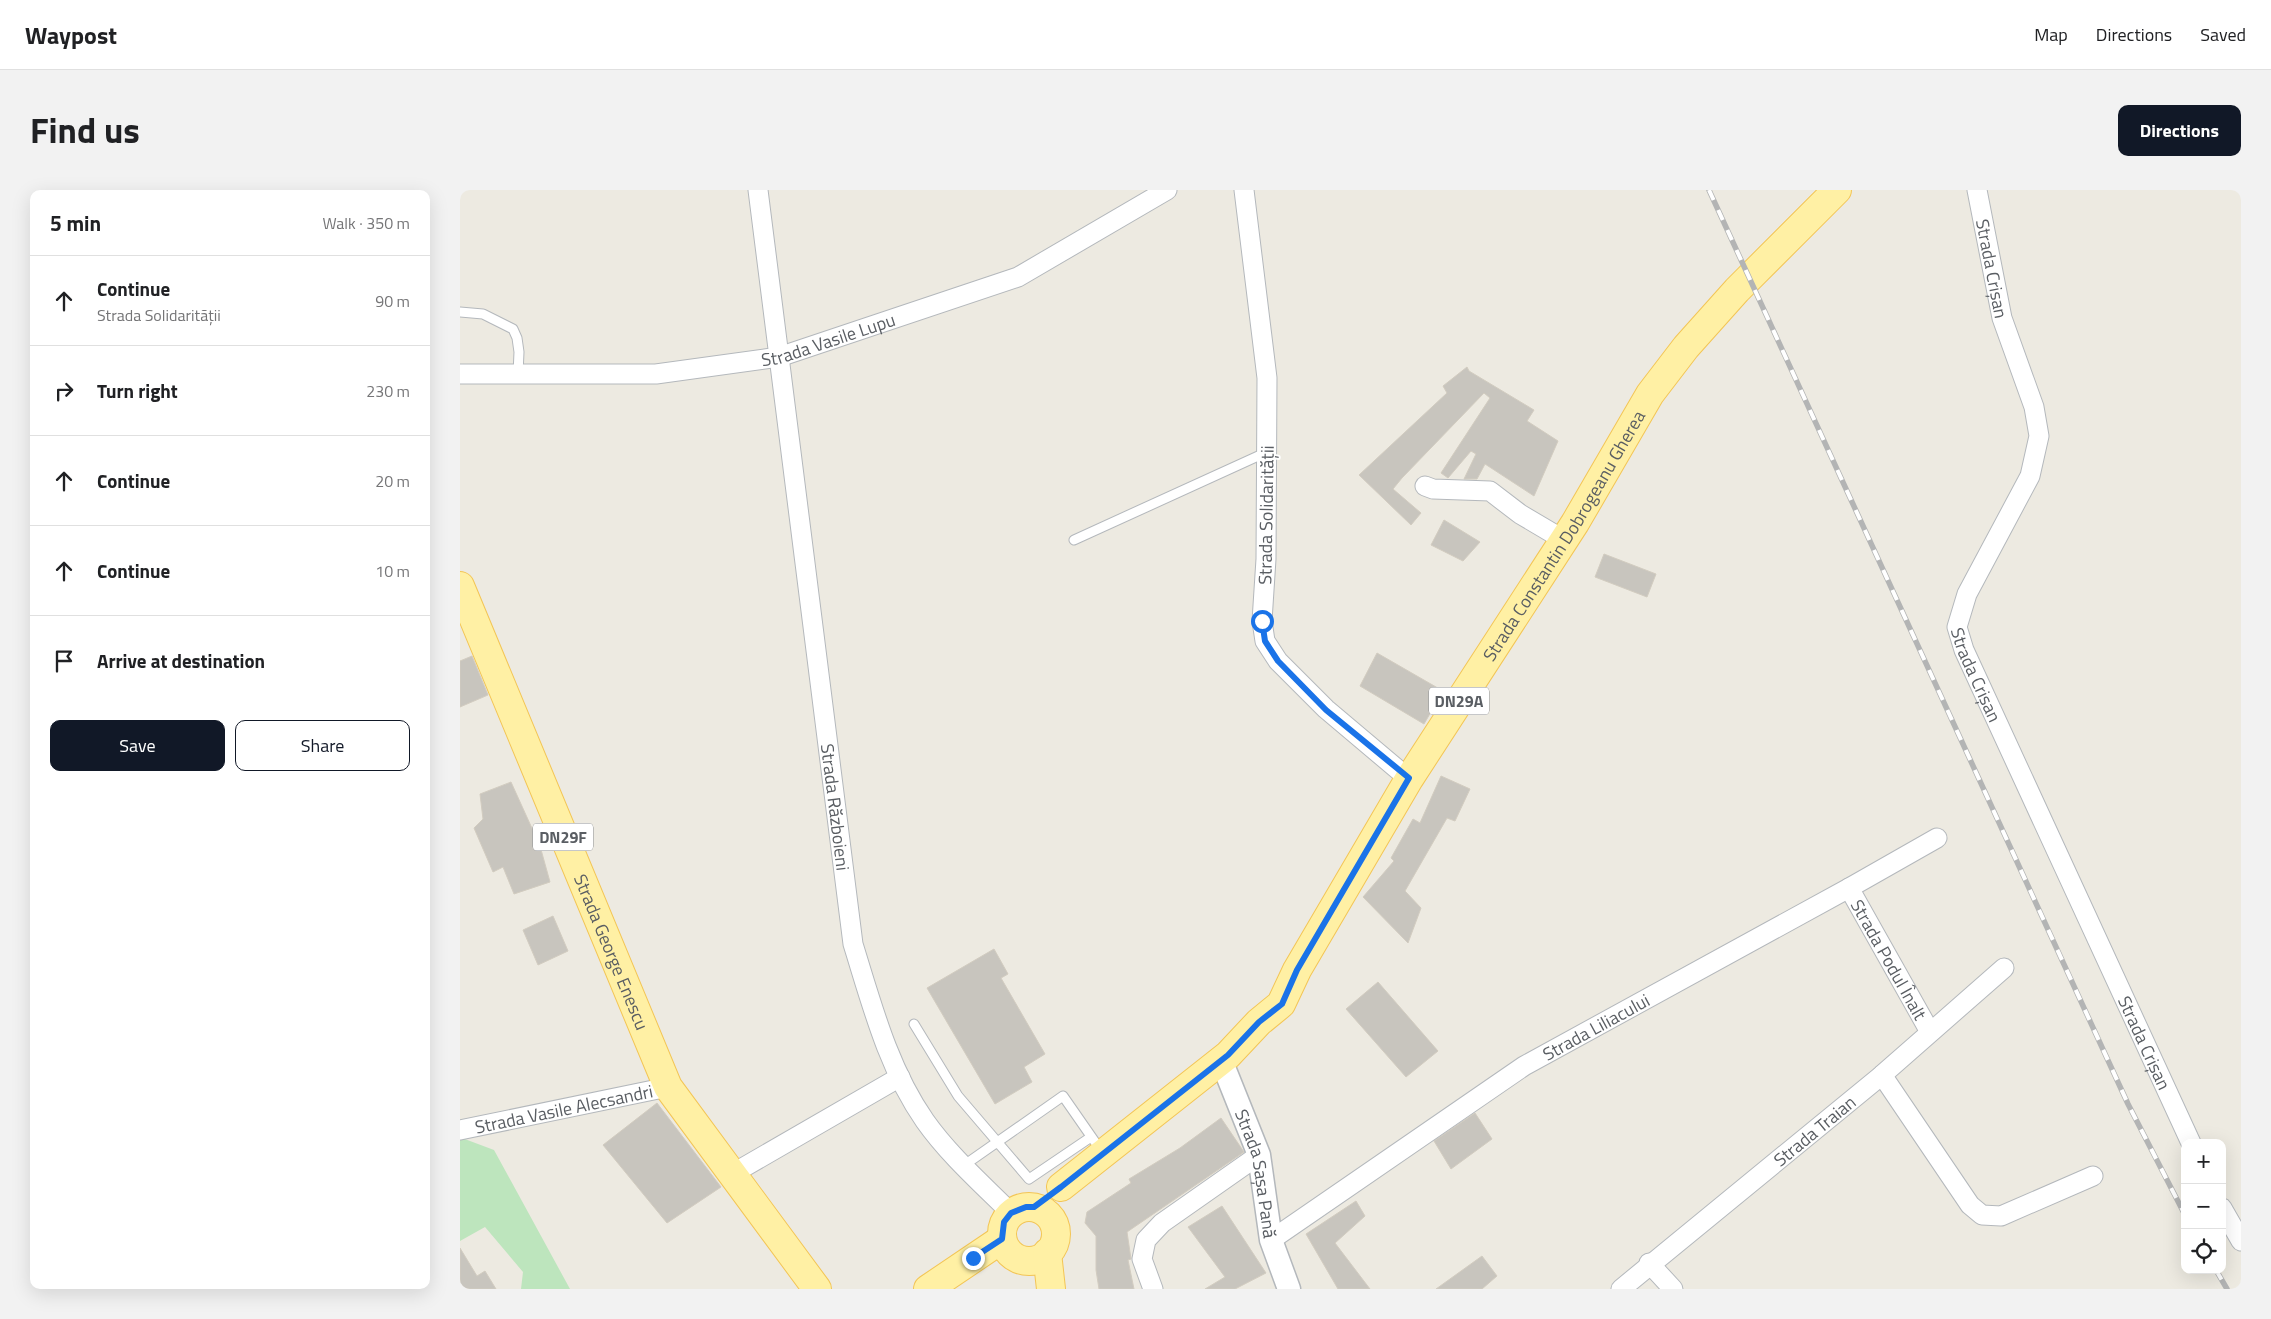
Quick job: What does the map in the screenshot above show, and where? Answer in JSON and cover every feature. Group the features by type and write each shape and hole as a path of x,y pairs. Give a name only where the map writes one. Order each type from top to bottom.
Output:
{"main road":[{"name":"Strada Constantin Dobrogeanu Gherea","path":"1023,1210 1061,1187 1098,1145 1228,1055 1259,1022 1282,1004 1297,970 1409,778 1564,540 1650,394 1680,354 1737,290 1837,190"},
{"name":"Strada George Enescu","path":"460,586 668,1086 817,1289"},
{"path":"1050,1289 1043,1247 1061,1187"},
{"path":"1042,1289 1043,1247 1048,1214 1023,1210 1004,1222 1002,1239 1004,1245 1013,1256 1043,1247"},
{"path":"928,1289 1002,1239"}],"street":[{"name":"Strada Războieni","path":"758,190 853,944 880,1032 907,1093 926,1122 963,1166 1023,1210"},
{"name":"Strada Vasile Lupu","path":"460,374 656,374 779,357 1018,277 1167,190"},
{"name":"Strada Solidarității","path":"1244,190 1267,378 1266,559 1262,621 1265,641 1278,661 1326,710 1409,778"},
{"name":"Strada Crișan","path":"1977,190 2002,318 2034,407 2039,436 2030,476 1967,594 1957,628 1964,650 2189,1139"},
{"path":"1425,486 1434,489 1490,491 1520,514 1564,540"},
{"name":"Strada Liliacului","path":"1271,1240 1524,1066 1937,838"},
{"name":"Strada Podul Înalt","path":"1849,888 1930,1032"},
{"name":"Strada Traian","path":"1621,1289 1649,1264 1882,1075 2004,968"},
{"name":"Strada Sașa Pană","path":"1221,1060 1259,1155 1271,1240 1289,1289"},
{"path":"1882,1075 1970,1205 1982,1215 2001,1216 2093,1176"},
{"path":"732,1174 900,1077"},
{"name":"Strada Vasile Alecsandri","path":"460,1130 668,1086"},
{"path":"1154,1289 1142,1259 1146,1240 1162,1223 1259,1155"},
{"path":"2226,1215 2241,1241"},
{"path":"1649,1264 1673,1289"}],"lane":[{"path":"460,312 470,311 483,314 513,329 519,352 518,374"},
{"path":"1074,540 1268,452"},
{"path":"914,1024 958,1096 996,1141 1029,1179 1098,1145 1064,1096 996,1141 963,1166"}],"green space":[{"path":"462,1138 494,1150 570,1289 521,1289 523,1272 485,1227 460,1241 460,1139"}],"building":[{"path":"1467,367 1469,371 1534,410 1527,421 1558,441 1534,496 1485,464 1477,479 1464,479 1476,454 1471,451 1448,478 1441,473 1490,398 1484,393 1393,489 1421,513 1411,525 1359,475 1447,393 1443,386"},
{"path":"1444,520 1480,542 1463,561 1431,545"},
{"path":"1604,554 1656,574 1647,597 1595,577"},
{"path":"1377,653 1443,691 1424,724 1360,686"},
{"path":"472,656 488,695 460,707 460,661"},
{"path":"1441,776 1470,789 1455,821 1447,818 1405,891 1421,908 1408,943 1363,897 1394,861 1391,858 1413,819 1420,823"},
{"path":"511,782 540,846 550,882 514,894 503,867 493,872 474,828 483,819 480,794"},
{"path":"553,916 568,951 538,965 523,930"},
{"path":"994,949 1008,974 1001,978 1045,1054 1024,1067 1032,1082 995,1104 927,988"},
{"path":"1378,982 1438,1051 1406,1077 1346,1009"},
{"path":"657,1103 721,1187 667,1223 603,1145"},
{"path":"1475,1113 1492,1139 1451,1169 1434,1141"},
{"path":"1221,1118 1244,1152 1127,1232 1131,1259 1128,1260 1134,1289 1099,1289 1096,1270 1096,1236 1085,1223 1087,1212 1131,1183 1129,1179 1180,1148"},
{"path":"1356,1201 1365,1216 1335,1243 1370,1289 1338,1289 1306,1234"},
{"path":"1222,1206 1266,1273 1235,1289 1205,1289 1225,1277 1188,1227"},
{"path":"460,1248 477,1276 485,1271 496,1289 460,1289"},
{"path":"1482,1256 1497,1276 1482,1289 1436,1289"}],"railway":[{"path":"1709,190 2128,1104 2181,1207"},
{"path":"2218,1274 2227,1289"}],"route":[{"path":"973,1258 1002,1239 1004,1222 1011,1213 1018,1209 1034,1207 1061,1187 1228,1055 1259,1022 1282,1004 1297,970 1409,778 1326,710 1278,661 1265,641 1262,621"}]}
